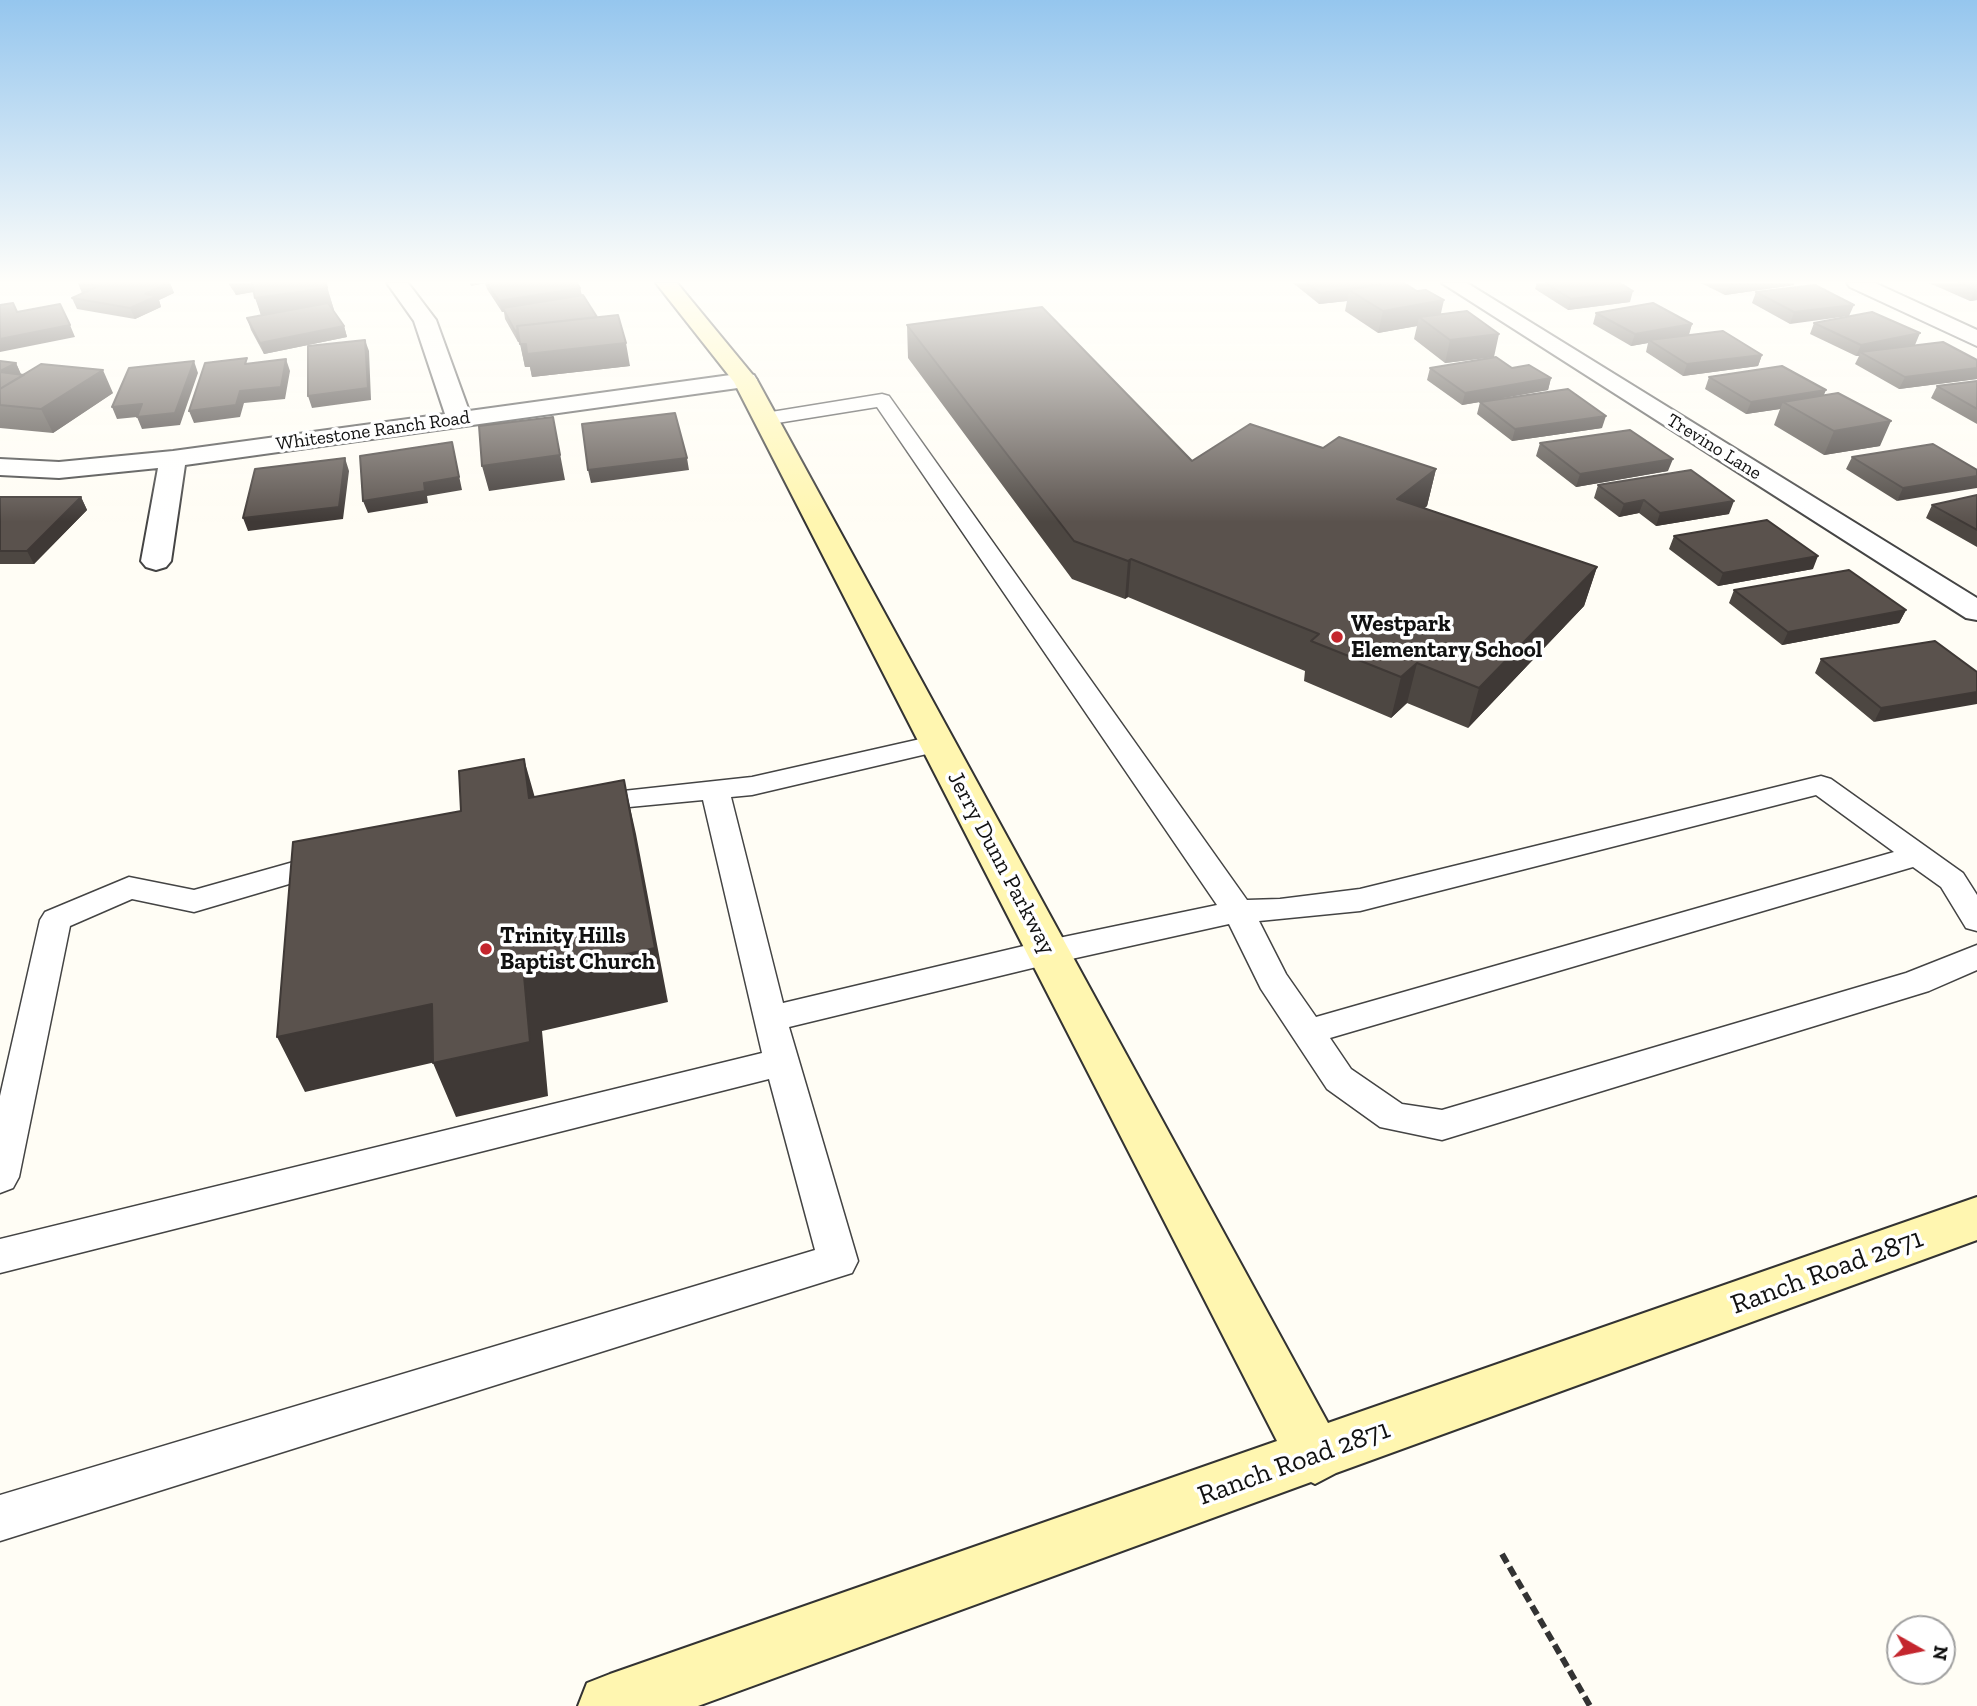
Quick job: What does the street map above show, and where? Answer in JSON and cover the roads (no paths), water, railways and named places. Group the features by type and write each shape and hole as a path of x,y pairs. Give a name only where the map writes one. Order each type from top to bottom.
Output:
{"street":[{"path":"440,363 459,418"},
{"name":"Jerry Dunn Parkway","path":"731,363 745,380 1315,1456"},
{"name":"Trevino Lane","path":"1579,363 1977,611"},
{"name":"Whitestone Ranch Road","path":"0,467 59,470 173,459 745,380"},
{"path":"156,561 173,459"},
{"name":"Ranch Road 2871","path":"610,1706 1977,1218"}],"lane":[{"path":"765,419 882,400 1238,911 1273,980 1339,1079 1394,1117 1442,1125 1917,982 1977,957"},
{"path":"563,803 752,786 938,743"},
{"path":"770,1019 1049,952 1238,911 1280,910 1360,900 1822,785 1952,880 1977,920"},
{"path":"0,1518 838,1261 770,1019 715,789"},
{"path":"1308,1032 1919,855"},
{"path":"0,1177 56,920 129,888 194,901 350,856"},
{"path":"0,1256 782,1062"}],"place":[{"name":"Westpark Elementary School","path":"1337,637"},
{"name":"Trinity Hills Baptist Church","path":"486,949"}]}
